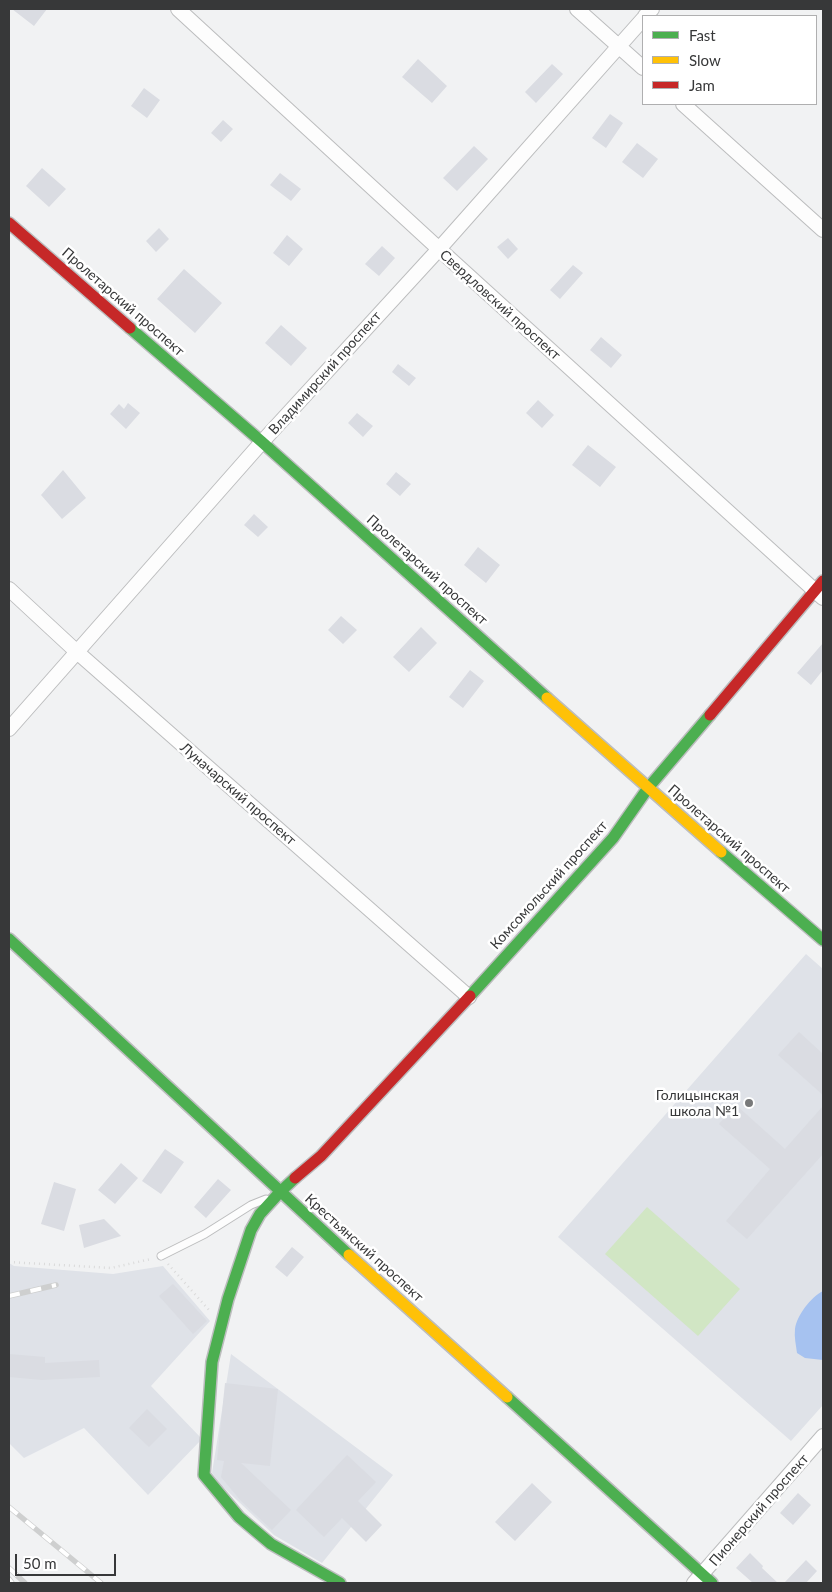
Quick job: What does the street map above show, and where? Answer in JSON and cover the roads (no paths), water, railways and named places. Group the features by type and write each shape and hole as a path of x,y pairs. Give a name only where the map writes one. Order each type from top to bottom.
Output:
{"street":[{"name":"Свердловский проспект","path":"178,9 438,249 820,590"},
{"path":"577,9 642,67"},
{"name":"Владимирский проспект","path":"9,729 262,442 438,249 642,20"},
{"path":"684,105 823,230"},
{"name":"Пролетарский проспект","path":"9,223 262,442 648,788 823,940"},
{"name":"Луначарский проспект","path":"9,589 77,652 469,997"},
{"name":"Комсомольский проспект","path":"340,1583 271,1544 239,1517 204,1475 212,1362 221,1324 251,1230 260,1214 280,1192 321,1156 613,838 648,788 820,590"},
{"name":"Крестьянский проспект","path":"9,939 280,1192 702,1580"},
{"name":"Пионерский проспект","path":"702,1580 823,1436"}],"lane":[{"path":"161,1256 205,1234 252,1205 280,1192"}],"water":[{"path":"823,1291 823,1360 805,1358 797,1353 796,1324 805,1307"}],"railway":[{"path":"9,1296 56,1285"},
{"path":"9,1507 101,1583"},
{"path":"9,1568 25,1583"},
{"path":"9,1579 12,1583"}],"place":[{"name":"Голицынская школа №1","path":"749,1103"}]}
